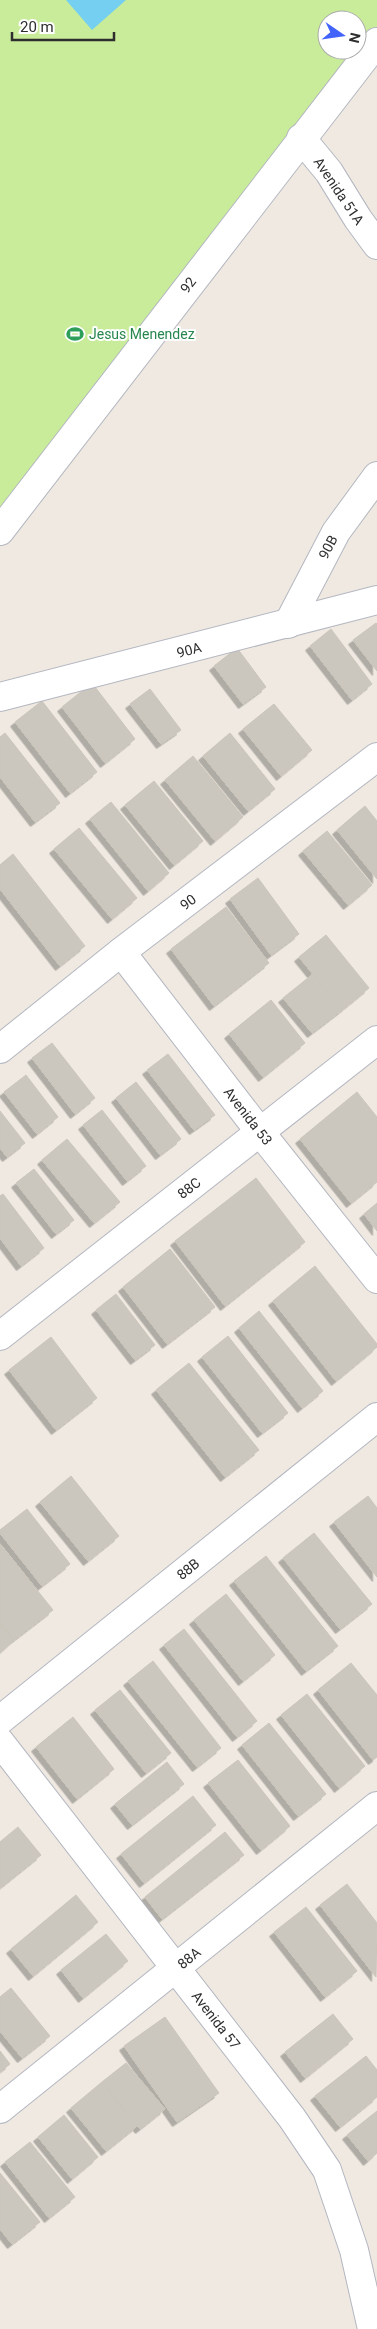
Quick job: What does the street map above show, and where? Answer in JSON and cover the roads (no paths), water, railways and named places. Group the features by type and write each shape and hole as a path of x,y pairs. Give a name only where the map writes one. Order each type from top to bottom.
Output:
{"street":[{"name":"92","path":"0,531 301,138 377,42"},
{"name":"Avenida 51A","path":"301,138 329,172 377,245"},
{"name":"90B","path":"288,624 336,532 377,476"},
{"name":"90A","path":"0,697 377,600"},
{"name":"90","path":"0,1049 121,952 377,756"},
{"name":"Avenida 53","path":"121,952 260,1132 377,1279"},
{"name":"88C","path":"0,1336 377,1040"},
{"name":"88B","path":"0,1720 377,1417"},
{"name":"Avenida 57","path":"0,1742 292,2118 326,2170 354,2250 372,2329"},
{"name":"88A","path":"0,2109 377,1806"}],"water":[{"path":"66,0 126,0 92,30"}],"place":[{"name":"Jesus Menendez","path":"75,334"}]}
